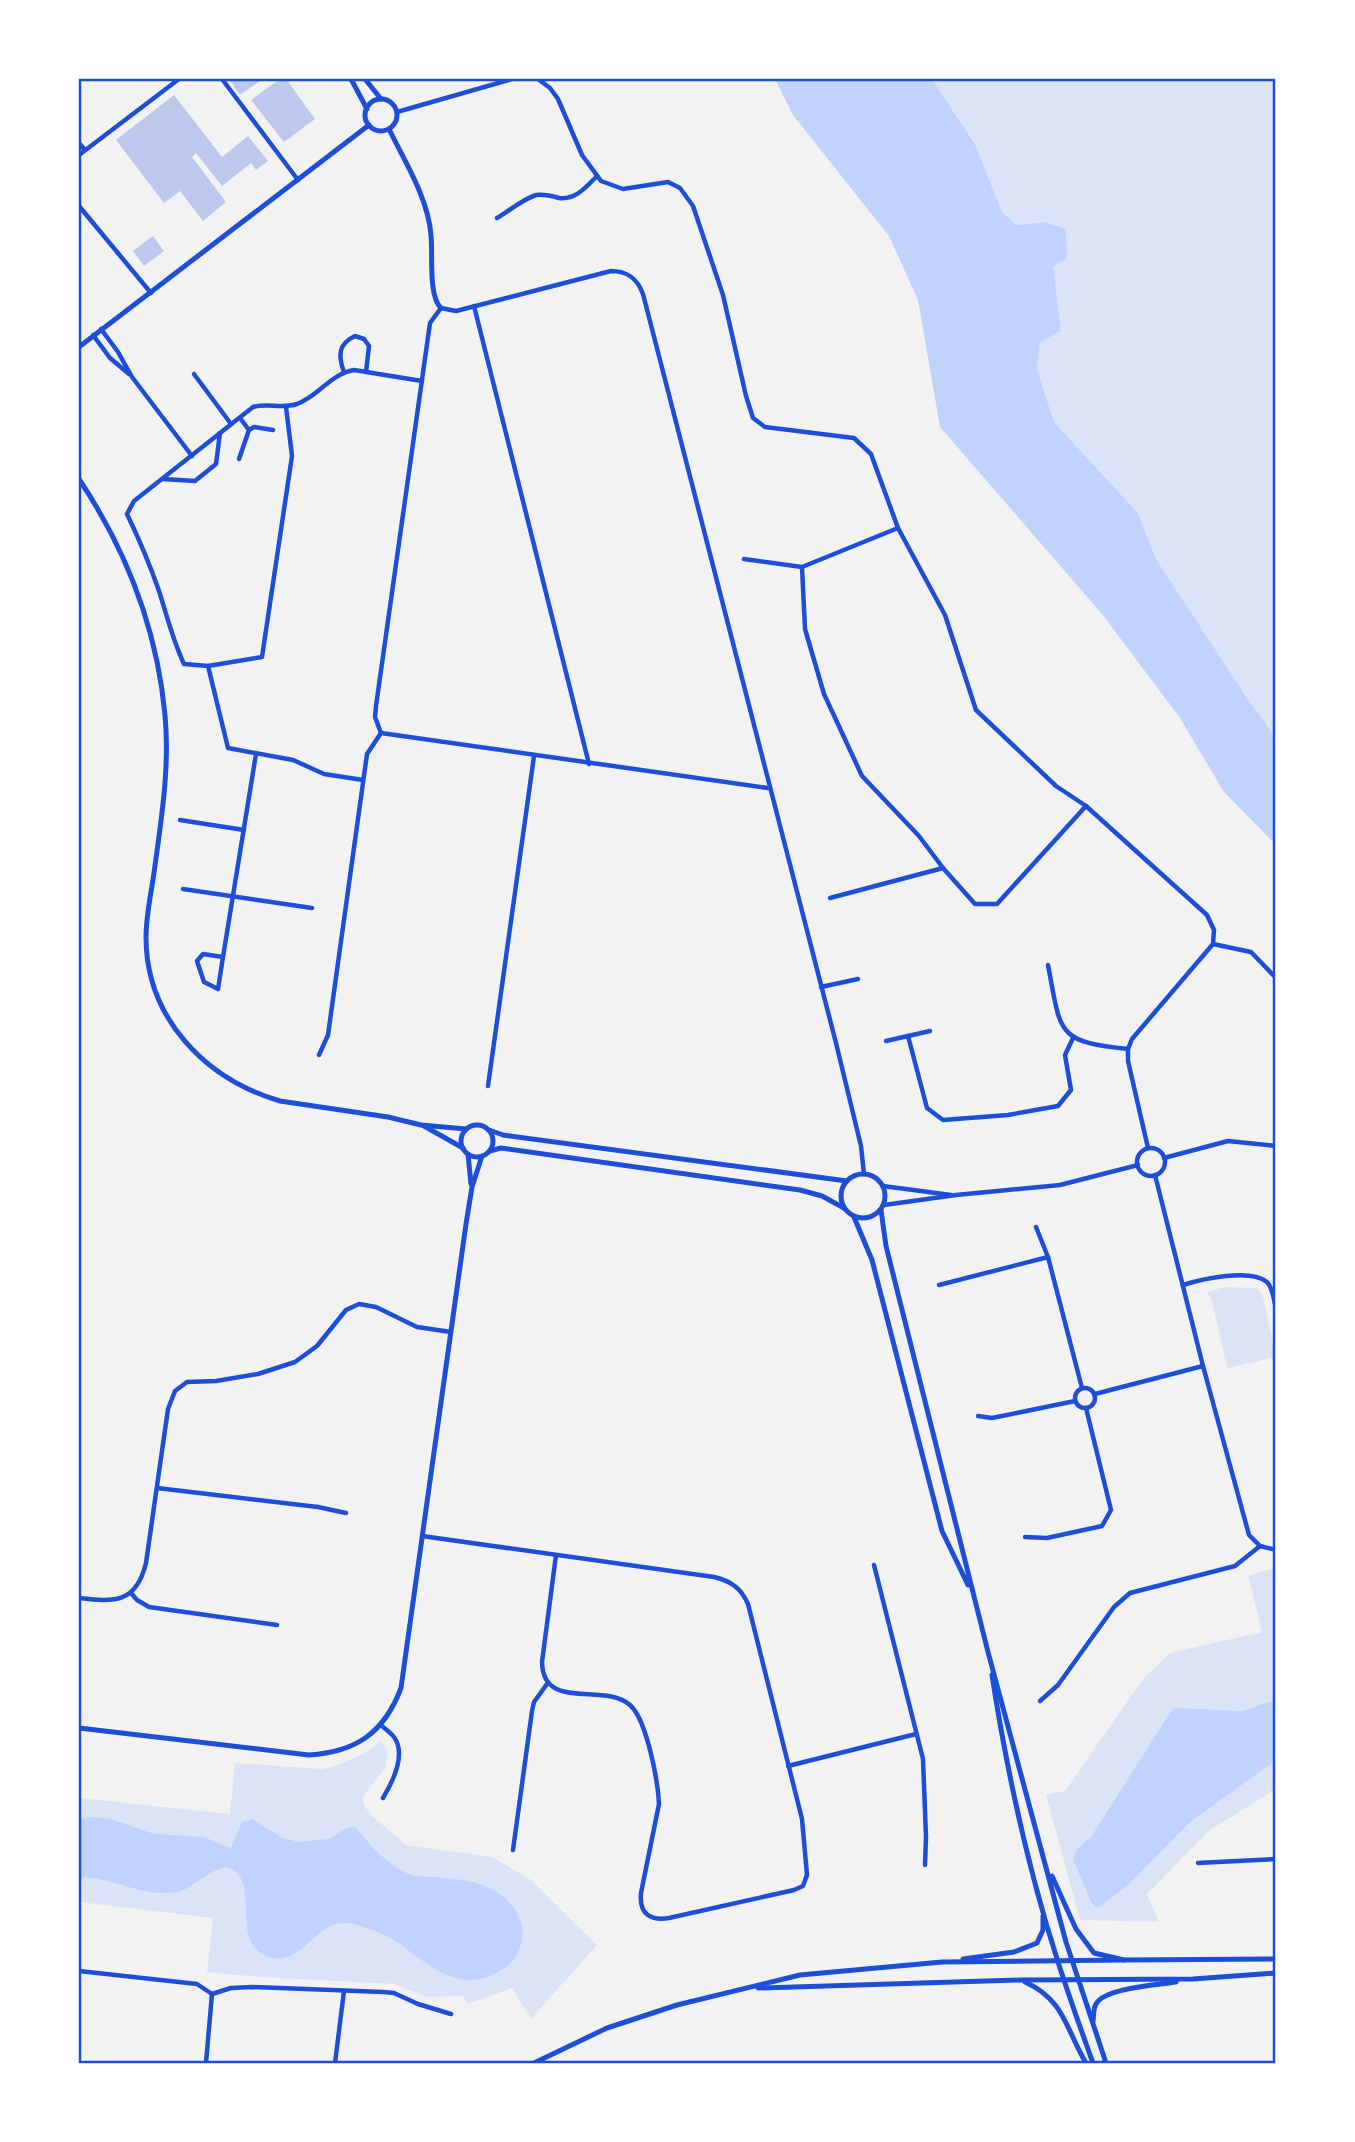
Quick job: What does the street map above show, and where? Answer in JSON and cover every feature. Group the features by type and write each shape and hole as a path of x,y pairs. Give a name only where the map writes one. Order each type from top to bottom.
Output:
{"street":[{"path":"79,155 179,79"},
{"path":"222,79 298,180"},
{"path":"351,79 366,109"},
{"path":"365,79 381,99 391,102 397,112 396,122 389,129 378,131 369,125 365,117 366,109 372,102 381,99"},
{"path":"397,112 512,79"},
{"path":"538,79 550,88 558,99 582,155 601,181 623,188 668,183 680,188 693,205 723,295 753,418 765,427 854,438 871,454 898,528 945,615 976,710 1056,786 1086,806 1207,915 1214,930 1213,944 1132,1039 1128,1049 1128,1061 1148,1148"},
{"path":"79,347 369,125"},
{"path":"389,129 405,160 427,215 432,251 433,294 441,309 456,311 611,271 627,273 634,278 643,293 861,1146 864,1174"},
{"path":"79,143 85,150"},
{"path":"497,218 535,196 572,197 597,176"},
{"path":"79,206 150,293"},
{"path":"474,306 589,764"},
{"path":"381,733 375,717 376,705 430,323 441,309"},
{"path":"101,329 132,377 191,456"},
{"path":"93,335 110,358 132,377"},
{"path":"344,372 340,362 341,348 344,342 355,336 364,339 369,346 366,372"},
{"path":"286,407 292,456 262,657 208,666 184,664 173,641 143,549 127,514 134,501 257,406 286,407 302,402 344,372 366,372 422,381"},
{"path":"194,374 231,424"},
{"path":"240,418 249,430"},
{"path":"239,459 249,430 254,427 273,429"},
{"path":"162,479 195,481 216,464 220,433"},
{"path":"79,479 100,510 138,590 152,633 160,673 166,755 163,803 146,938 153,981 163,1006 185,1043 221,1075 244,1088 280,1101 388,1117 421,1125 466,1129 481,1125 503,1135 847,1181 864,1174 878,1180 883,1186 886,1246 974,1597 1072,1961 1106,2063"},
{"path":"744,559 802,567 898,528"},
{"path":"802,567 805,629 824,694 862,776 919,836 975,904 997,904 1086,806"},
{"path":"208,666 228,748 293,760 324,774 363,780"},
{"path":"381,733 769,788"},
{"path":"319,1055 328,1035 363,780 369,749 381,733"},
{"path":"223,957 203,954 197,961 204,982 218,989 256,754"},
{"path":"488,1086 534,756"},
{"path":"180,820 244,830"},
{"path":"830,898 943,868"},
{"path":"183,888 312,908"},
{"path":"1213,944 1251,952 1276,978"},
{"path":"1048,965 1059,1023 1073,1038 1097,1046 1128,1049"},
{"path":"821,987 858,979"},
{"path":"886,1041 930,1031"},
{"path":"908,1036 927,1108 943,1119 1008,1115 1058,1106 1070,1090 1065,1055 1073,1038"},
{"path":"421,1125 463,1148 468,1154 472,1187"},
{"path":"463,1148 461,1138 466,1129"},
{"path":"489,1130 493,1138 490,1151"},
{"path":"1164,1158 1228,1141 1276,1146"},
{"path":"79,1728 309,1755 332,1754 351,1748 381,1725 395,1704 401,1688 472,1187 482,1156 501,1148 800,1190 822,1196 854,1217 872,1259 942,1531 974,1597"},
{"path":"1148,1148 1156,1149 1164,1158 1164,1166 1155,1175 1146,1174 1138,1165 1138,1156 1148,1148"},
{"path":"468,1154 482,1156"},
{"path":"854,1217 869,1218 882,1208 956,1195 1060,1185 1138,1165"},
{"path":"1155,1175 1249,1535 1260,1546 1276,1550"},
{"path":"844,1208 841,1194 847,1181"},
{"path":"883,1186 956,1195"},
{"path":"1036,1227 1048,1257 1082,1388"},
{"path":"939,1285 1048,1257"},
{"path":"1183,1285 1229,1275 1257,1278 1264,1280 1271,1287 1276,1309"},
{"path":"79,1598 108,1601 124,1598 143,1576 170,1398 180,1385 196,1380 216,1381 258,1374 295,1362 317,1346 346,1310 359,1304 376,1307 417,1327 451,1332"},
{"path":"1095,1394 1203,1366"},
{"path":"1082,1388 1089,1388 1095,1394 1095,1401 1086,1408 1080,1407 1075,1401 1075,1395 1082,1388"},
{"path":"978,1416 992,1419 1075,1401"},
{"path":"1025,1537 1047,1538 1102,1526 1111,1510 1086,1408"},
{"path":"157,1488 318,1507 346,1513"},
{"path":"422,1536 714,1577 724,1579 739,1588 748,1604 804,1833 807,1875 805,1884 794,1890 669,1918 654,1919 645,1914 640,1903 659,1804 641,1721 633,1707 620,1699 562,1691 547,1684 544,1679 542,1662 556,1555"},
{"path":"1040,1701 1058,1685 1124,1596 1235,1566 1260,1546"},
{"path":"874,1565 924,1771 925,1866"},
{"path":"131,1593 136,1600 149,1608 277,1625"},
{"path":"988,1652 1000,1725 1043,1907 1058,1961 1093,2063"},
{"path":"513,1850 532,1711 534,1702 547,1684"},
{"path":"381,1725 394,1737 398,1751 393,1782 383,1798"},
{"path":"788,1766 916,1734"},
{"path":"1042,1854 1063,1903 1090,1950 1124,1960"},
{"path":"1198,1863 1276,1859"},
{"path":"534,2063 607,2028 677,2006 800,1975 942,1962 1014,1952 1037,1943 1043,1930 1043,1907"},
{"path":"942,1962 1276,1959"},
{"path":"79,1971 197,1984 212,1994"},
{"path":"745,1989 799,1985 1022,1980 1192,1979 1276,1973"},
{"path":"1093,2027 1094,2010 1101,1998 1114,1992 1192,1979"},
{"path":"1022,1980 1047,1994 1063,2015 1086,2063"},
{"path":"212,1994 230,1988 252,1987 394,1993 451,2014"},
{"path":"335,2063 344,1991"},
{"path":"206,2063 212,1994"}],"shaded area":[{"path":"923,79 1276,79 1276,738 1156,559 1138,513 1054,422 1037,369 1040,342 1061,331 1045,222 1016,225 1002,212 975,143 934,82"},
{"path":"1224,1287 1256,1288 1262,1293 1276,1357 1227,1368 1212,1301 1207,1292"},
{"path":"1276,1568 1276,1789 1210,1830 1147,1894 1159,1922 1080,1920 1046,1795 1065,1791 1143,1679 1170,1653 1262,1632 1248,1575"},
{"path":"381,1741 388,1751 385,1768 363,1796 364,1805 371,1815 406,1845 492,1857 531,1880 597,1945 531,2019 512,1988 468,2004 463,1996 427,1997 395,1984 207,1972 213,1918 79,1902 79,1798 230,1814 235,1763 323,1769 363,1754"}],"water":[{"path":"775,79 923,79 934,82 975,144 1002,212 1016,225 1045,222 1066,229 1067,259 1053,266 1061,331 1040,342 1037,369 1054,422 1138,513 1156,559 1276,738 1276,845 1224,792 1180,718 1102,614 940,427 918,300 889,236 793,115"},
{"path":"1268,1702 1276,1702 1276,1760 1190,1822 1129,1884 1096,1907 1091,1902 1073,1859 1077,1849 1091,1837 1173,1708 1243,1711"},
{"path":"79,1819 111,1819 154,1834 204,1837 231,1848 242,1822 252,1819 283,1838 299,1842 328,1839 349,1827 355,1827 395,1867 411,1875 476,1883 505,1898 519,1916 522,1941 514,1959 507,1966 482,1979 469,1980 443,1973 392,1939 348,1923 327,1928 290,1956 280,1959 269,1957 257,1950 250,1940 244,1889 241,1878 233,1870 220,1869 184,1890 164,1893 79,1877"}],"building":[{"path":"229,79 263,79 240,95"},
{"path":"280,79 286,79 315,119 284,142 251,100"},
{"path":"174,95 222,157 248,136 268,161 256,170 251,163 222,186 196,153 192,157 226,202 203,221 180,191 164,203 116,140"},
{"path":"153,236 164,251 144,266 133,251"}]}
